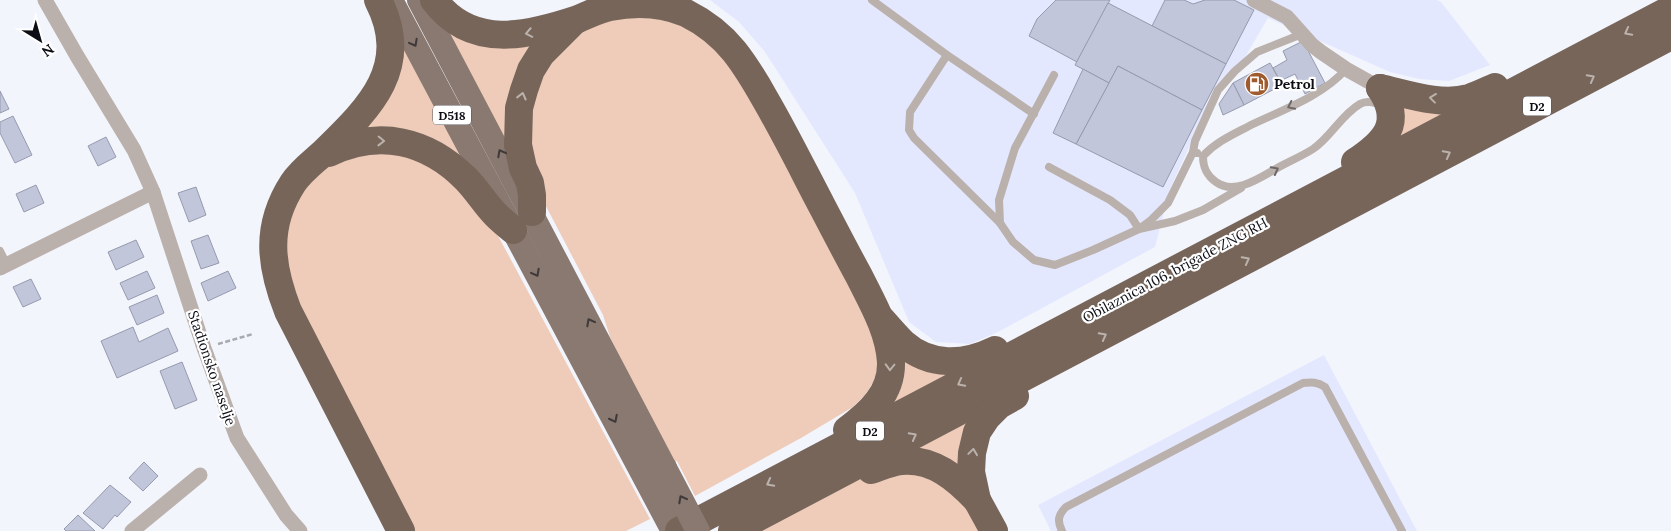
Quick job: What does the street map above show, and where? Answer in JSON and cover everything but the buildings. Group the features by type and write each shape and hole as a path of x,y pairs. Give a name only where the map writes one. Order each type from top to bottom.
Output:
{"highway":[{"path":"378,0 388,21 390,39 390,57 379,90 367,108 294,182 284,199 276,220 272,256 277,278 292,319 401,531"},
{"path":"434,0 454,20 469,28 490,34 510,36 531,33 608,8 626,4 646,4 666,7 685,13 704,24 719,36 746,66 777,119 881,319 891,364 888,383 880,400 868,415 829,443 816,473 851,476 900,461 934,465 959,481 977,500 994,531"},
{"name":"Obilaznica 106. brigade ZNG RH","path":"1055,347 1299,205 1671,9"},
{"path":"318,158 346,145 366,140 397,141 412,145 444,160 465,178 495,214 522,221 532,195 518,145 519,108 531,70 541,54 576,19"},
{"name":"Obilaznica 106. brigade ZNG RH","path":"679,531 816,473 1055,347 1671,36"},
{"path":"1380,88 1430,98 1448,100 1468,98 1531,71 1563,66"},
{"path":"1299,205 1328,178 1374,148 1386,136 1391,124 1391,112 1388,100 1380,88"},
{"path":"881,319 904,344 921,355 935,360 957,362 971,360 1022,341 1055,347 1045,376 1028,389 999,405 976,432 971,472 977,500"},
{"name":"Obilaznica 106. brigade ZNG RH","path":"732,531 816,473"}],"main road":[{"name":"D518","path":"391,0 522,221 655,473 698,531"},
{"name":"D518","path":"420,0 522,221"},
{"name":"D518","path":"655,473 673,531"}],"street":[{"name":"Stadionsko naselje","path":"45,0 134,150 153,192 204,348 237,438 286,515 300,531"},
{"path":"1254,0 1287,17 1322,52 1346,69 1380,88"},
{"path":"3,267 153,192"},
{"path":"132,531 200,475"}],"lane":[{"path":"872,0 1034,114"},
{"path":"947,54 910,112 909,130 914,138 1000,223 1012,242 1034,260 1055,265 1093,250 1150,222 1168,204 1194,152 1195,141 1218,90 1235,71 1257,52 1302,34"},
{"path":"1203,156 1226,137 1298,103 1330,83 1346,69"},
{"path":"1000,223 999,200 1015,148 1054,75"},
{"path":"1139,229 1175,221 1203,210 1249,183 1314,149 1352,110 1362,103 1372,102 1383,106 1391,112"},
{"path":"1194,152 1203,156"},
{"path":"1203,156 1204,167 1210,178 1221,186 1234,188 1249,183"},
{"path":"1049,167 1110,200 1130,215 1139,229"},
{"path":"0,251 3,267"},
{"path":"1062,531 1058,521 1060,513 1066,507 1304,383 1313,382 1325,387 1402,531"}],"path":[{"path":"204,348 253,334"}],"shaded area":[{"path":"710,0 1437,0 1441,2 1490,65 1449,81 1419,79 1390,72 1268,18 1244,59 1218,84 1170,189 1155,247 998,332 970,344 936,342 909,322 855,193 765,52 739,22"},
{"path":"604,12 665,12 728,53 881,339 876,377 866,394 853,407 695,496 677,461 672,464 610,337 603,315 538,191 529,170 532,78"},
{"path":"440,21 545,34 508,153"},
{"path":"402,36 473,172 351,137"},
{"path":"1399,97 1461,105 1393,140"},
{"path":"378,143 401,145 481,204 650,519 626,531 409,531 291,301 277,239 307,173"},
{"path":"895,349 960,368 880,417"},
{"path":"1324,355 1417,531 1051,531 1038,505"},
{"path":"984,406 968,474 904,455"},
{"path":"897,467 940,473 984,531 749,531 851,480"}],"place":[{"name":"Petrol","path":"1257,84"}]}
